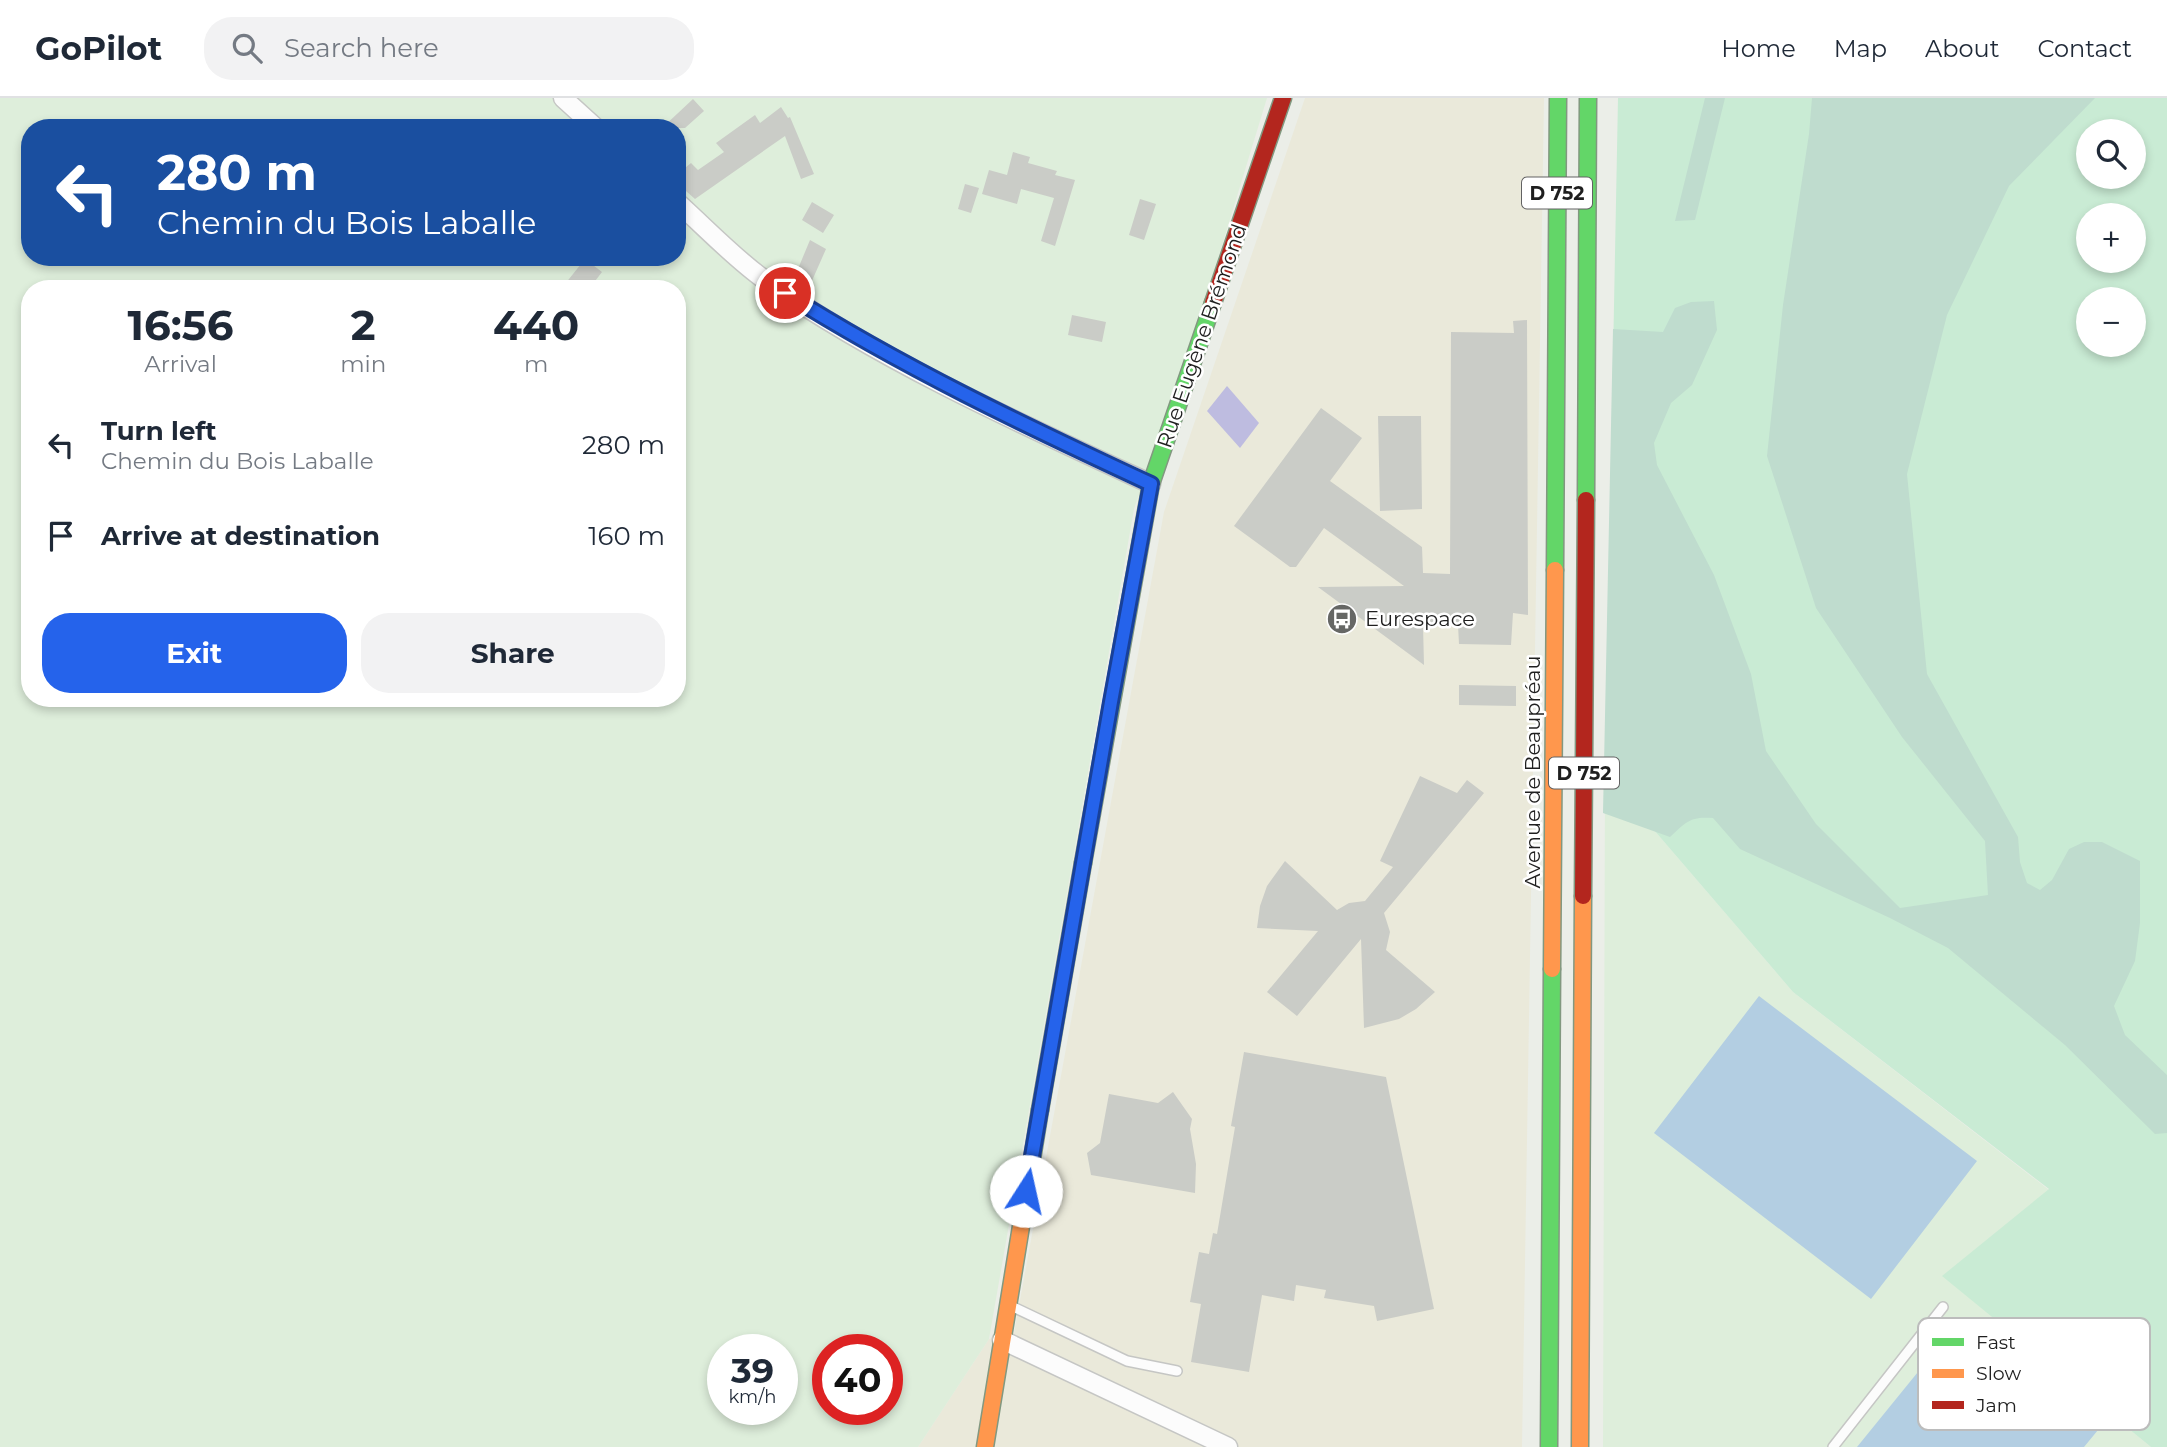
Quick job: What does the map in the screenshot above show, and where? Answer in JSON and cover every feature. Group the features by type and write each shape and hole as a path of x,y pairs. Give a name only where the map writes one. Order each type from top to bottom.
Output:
{"main road":[{"name":"Rue Eugène Brémond","path":"985,1447 1007,1305 1151,484 1283,98"},
{"name":"Avenue de Beaupréau","path":"1549,1447 1558,98"},
{"name":"D 752","path":"1580,1447 1588,98"}],"street":[{"path":"563,98 586,119"},
{"path":"1548,98 1547,179 1556,289"},
{"path":"1587,232 1601,164 1602,98"},
{"path":"686,210 762,279 853,337 1023,425 1151,484"},
{"path":"1002,1340 1227,1447"}],"lane":[{"path":"1007,1305 1127,1361 1177,1371"},
{"path":"1935,1318 1944,1307"},
{"path":"1833,1447 1918,1340"}],"shaded area":[{"path":"1305,98 1544,98 1522,1447 918,1447 989,1339 1014,1333 1164,512"},
{"path":"1227,386 1259,423 1240,448 1207,411"},
{"path":"1759,996 1977,1161 1871,1299 1654,1133"},
{"path":"1918,1372 1918,1430 2098,1430 2084,1447 1857,1447"}],"green space":[{"path":"0,98 1267,98 1202,311 1134,509 989,1339 918,1447 0,1447"},
{"path":"1618,98 2167,98 2167,1447 2151,1447 2130,1430 2150,1430 2150,1318 1993,1318 1942,1276 2049,1189 1793,992 1605,773"},
{"path":"1705,98 1725,98 1695,220 1675,221"},
{"path":"1812,98 2095,98 2009,186 1947,315 1907,474 1927,674 2018,837 2020,862 2027,883 2040,890 2052,880 2069,849 2084,842 2102,842 2140,861 2140,923 2135,961 2114,1006 2125,1035 2167,1075 2167,1133 2155,1134 2065,1045 1948,948 1890,918 1740,849 1713,818 1689,821 1670,837 1603,813 1613,329 1663,332 1675,308 1691,302 1714,301 1717,330 1692,385 1671,403 1654,443 1657,465 1714,575 1751,674 1766,751 1816,824 1900,908 1988,895 1985,841 1902,737 1816,608 1767,456 1783,305"},
{"path":"1605,773 1793,992 2049,1190 1943,1276 1994,1318 1918,1318 1918,1430 2130,1430 2151,1447 1603,1447"}],"building":[{"path":"693,99 704,111 686,127 686,119 672,119"},
{"path":"781,107 788,118 790,117 814,174 801,179 785,136 695,199 686,191 686,167 691,163 698,170 724,152 716,143 755,115 760,123"},
{"path":"1013,152 1030,157 1028,163 1057,171 1055,175 1075,180 1055,246 1041,241 1054,198 1021,189 1017,204 982,194 989,170 1007,175"},
{"path":"965,184 979,188 971,213 958,209"},
{"path":"1140,199 1156,204 1144,240 1129,235"},
{"path":"812,202 834,215 823,233 802,220"},
{"path":"810,240 826,249 811,283 795,276"},
{"path":"579,266 594,266 602,272 596,280 568,280"},
{"path":"1072,315 1106,322 1102,342 1068,335"},
{"path":"1527,320 1528,615 1513,613 1511,645 1459,644 1458,625 1423,625 1424,665 1318,587 1404,586 1324,528 1296,567 1290,567 1234,526 1321,408 1362,438 1330,481 1422,547 1423,573 1450,574 1451,332 1514,333 1513,321"},
{"path":"1378,416 1421,416 1422,509 1380,511"},
{"path":"1459,685 1516,686 1516,706 1459,705"},
{"path":"1420,776 1457,793 1467,780 1484,793 1384,913 1390,932 1386,950 1435,992 1416,1009 1399,1019 1364,1028 1361,939 1297,1016 1267,992 1318,931 1257,928 1260,906 1267,886 1285,861 1337,910 1349,903 1365,901 1393,867 1380,861"},
{"path":"1244,1052 1386,1077 1434,1309 1377,1321 1374,1306 1324,1298 1326,1290 1296,1285 1294,1301 1262,1295 1249,1372 1191,1362 1201,1304 1190,1302 1199,1252 1209,1254 1213,1233 1217,1234 1235,1127 1231,1126"},
{"path":"1173,1092 1192,1119 1190,1129 1196,1164 1195,1193 1091,1175 1087,1153 1100,1143 1109,1094 1158,1103"}],"traffic: fast":[{"path":"1555,570 1558,98"},
{"path":"1586,500 1588,98"},
{"path":"1083,863 1151,484 1213,303"},
{"path":"1549,1447 1552,969"}],"traffic: slow":[{"path":"1552,969 1555,570"},
{"path":"1580,1447 1583,896"},
{"path":"985,1447 1040,1110"}],"traffic: jam":[{"path":"1213,303 1283,98"},
{"path":"1583,896 1586,500"},
{"path":"1040,1110 1083,863"}],"place":[{"name":"Eurespace","path":"1342,619"}],"route":[{"path":"785,293 853,337 1023,425 1151,484 1026,1191"}]}
